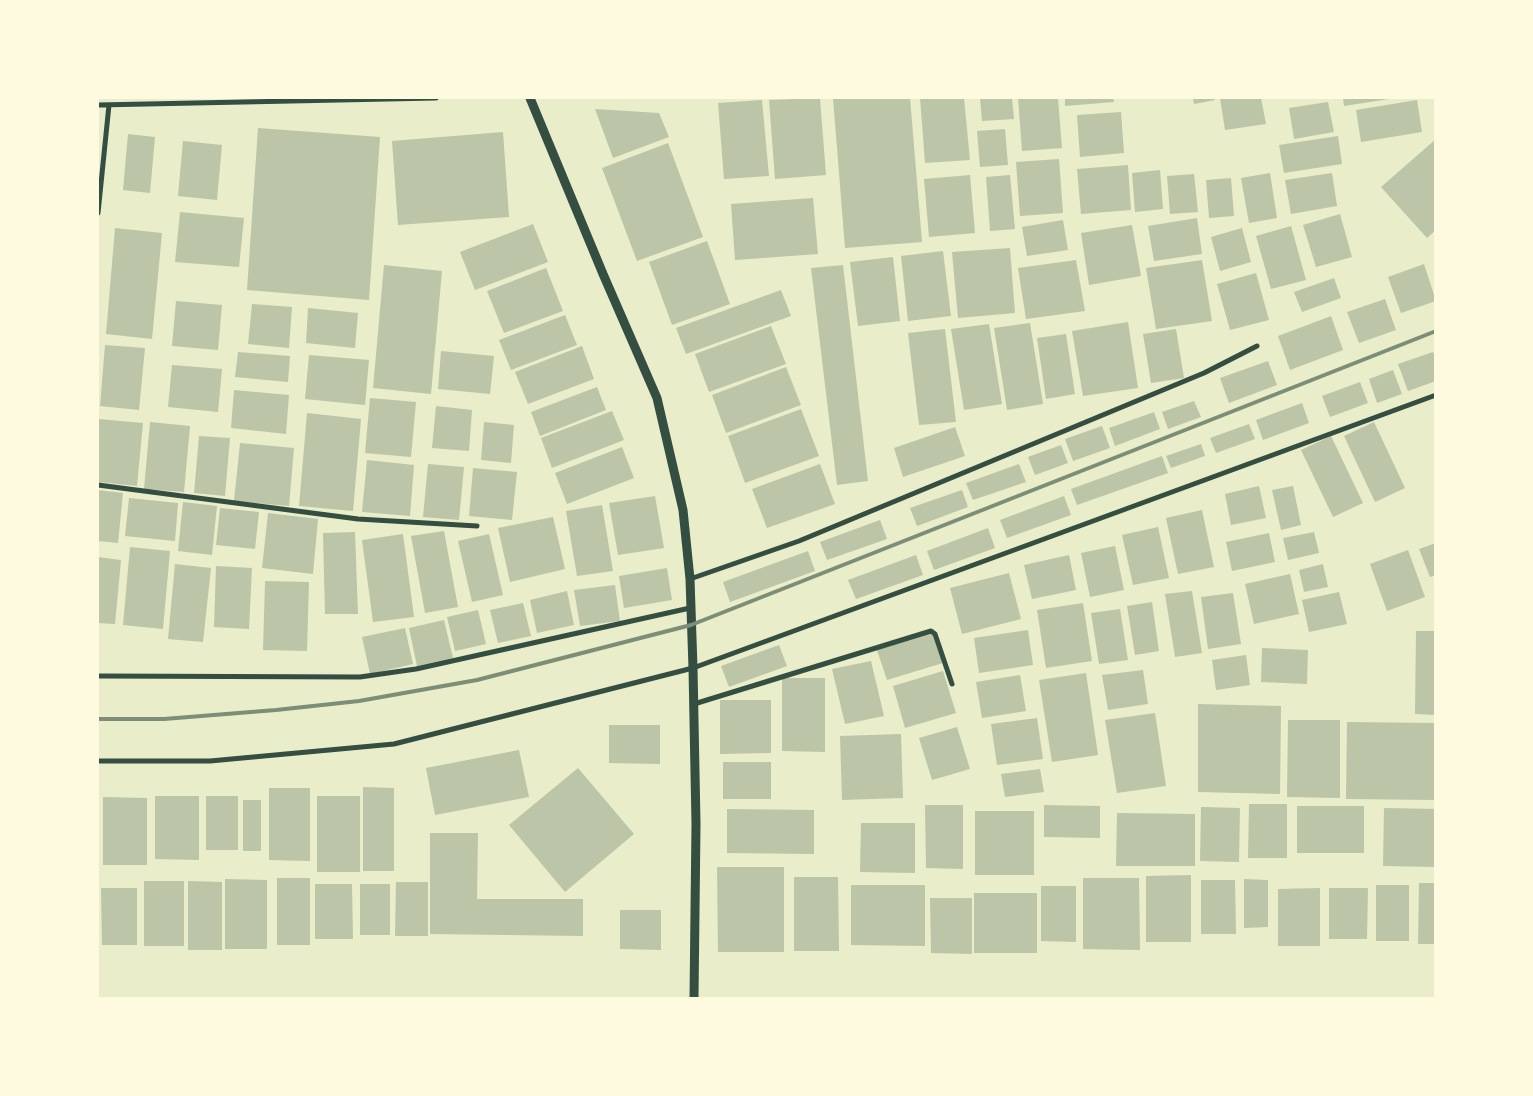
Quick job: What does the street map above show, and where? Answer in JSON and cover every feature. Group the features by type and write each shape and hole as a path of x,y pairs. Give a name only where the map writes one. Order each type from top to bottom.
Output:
{"street":[{"path":"98,105 221,100 436,98"},
{"path":"530,98 657,398 682,510 690,579 694,704 696,824 694,998"},
{"path":"98,213 109,105"},
{"path":"690,579 808,537 1204,373 1257,346"},
{"path":"98,760 210,761 394,744 693,668 1436,394"},
{"path":"98,485 358,519 477,526"},
{"path":"98,676 360,677 416,669 690,608"},
{"path":"694,704 932,631 936,636 952,684"}],"building":[{"path":"820,98 826,175 775,179 769,100"},
{"path":"833,98 910,98 922,242 845,248"},
{"path":"920,98 964,98 970,160 925,163"},
{"path":"980,98 1012,98 1014,119 982,121"},
{"path":"1018,98 1058,98 1062,148 1022,151"},
{"path":"1065,98 1113,98 1114,102 1065,106"},
{"path":"1193,98 1215,98 1215,100 1194,104"},
{"path":"1220,98 1261,98 1266,124 1225,130"},
{"path":"1343,98 1389,98 1389,99 1344,106"},
{"path":"762,100 769,176 724,179 718,103"},
{"path":"1417,100 1422,132 1361,142 1356,110"},
{"path":"1328,102 1334,132 1294,139 1289,108"},
{"path":"595,109 659,113 669,137 613,158"},
{"path":"1121,112 1124,153 1080,157 1077,115"},
{"path":"258,128 380,137 369,300 247,290"},
{"path":"1005,129 1008,165 980,167 977,131"},
{"path":"503,132 509,217 398,225 392,141"},
{"path":"128,134 155,137 150,193 123,190"},
{"path":"1338,136 1342,164 1284,173 1279,145"},
{"path":"1436,139 1436,230 1427,238 1381,187"},
{"path":"183,141 222,145 217,200 178,196"},
{"path":"668,143 703,237 637,261 602,168"},
{"path":"1059,159 1063,213 1020,216 1016,162"},
{"path":"1128,165 1131,210 1081,214 1077,169"},
{"path":"1160,170 1163,209 1135,212 1132,173"},
{"path":"1270,173 1277,218 1249,223 1241,178"},
{"path":"1332,173 1337,206 1291,214 1285,180"},
{"path":"1194,174 1198,212 1170,214 1167,176"},
{"path":"970,175 975,233 929,237 924,179"},
{"path":"1010,175 1015,229 990,231 986,177"},
{"path":"1231,178 1234,216 1209,218 1206,180"},
{"path":"813,198 818,254 735,260 731,204"},
{"path":"180,212 244,218 239,267 175,262"},
{"path":"1340,214 1352,257 1316,267 1303,225"},
{"path":"1197,218 1202,254 1154,261 1148,226"},
{"path":"1063,220 1068,250 1027,256 1022,227"},
{"path":"533,224 548,262 475,290 460,252"},
{"path":"1132,225 1141,276 1089,285 1081,233"},
{"path":"1291,226 1306,280 1271,289 1256,236"},
{"path":"115,228 162,233 152,339 106,334"},
{"path":"1242,228 1251,262 1220,271 1211,237"},
{"path":"707,241 730,304 672,325 649,262"},
{"path":"1010,248 1015,313 958,318 952,252"},
{"path":"943,251 951,316 908,321 901,256"},
{"path":"893,257 900,321 858,326 850,262"},
{"path":"1076,260 1085,311 1026,319 1018,268"},
{"path":"1202,260 1212,321 1156,329 1146,268"},
{"path":"1424,264 1436,301 1401,313 1388,277"},
{"path":"384,265 442,271 431,394 373,388"},
{"path":"843,265 868,481 837,485 811,268"},
{"path":"546,268 563,311 504,333 487,291"},
{"path":"1256,273 1269,320 1230,330 1217,284"},
{"path":"1334,278 1341,298 1302,312 1294,292"},
{"path":"781,290 791,316 686,354 676,328"},
{"path":"1385,299 1396,330 1359,343 1347,312"},
{"path":"176,301 222,305 218,350 172,346"},
{"path":"252,304 292,307 289,348 248,344"},
{"path":"308,308 358,313 355,348 306,343"},
{"path":"565,315 577,345 511,370 499,340"},
{"path":"1331,316 1343,350 1290,370 1278,336"},
{"path":"1128,322 1138,388 1083,396 1072,331"},
{"path":"1030,323 1043,404 1007,410 994,328"},
{"path":"989,324 1002,404 964,410 951,329"},
{"path":"771,326 786,364 709,392 695,354"},
{"path":"945,329 956,422 919,425 908,333"},
{"path":"1176,329 1184,378 1151,383 1143,334"},
{"path":"1066,334 1075,394 1046,399 1037,338"},
{"path":"105,345 145,348 139,410 100,406"},
{"path":"582,346 594,379 528,404 515,372"},
{"path":"441,351 494,356 490,394 438,389"},
{"path":"238,352 290,356 288,382 235,377"},
{"path":"1433,352 1436,360 1436,381 1408,391 1398,364"},
{"path":"309,355 369,360 365,405 305,399"},
{"path":"1268,361 1277,385 1229,403 1220,378"},
{"path":"172,365 222,369 218,412 168,407"},
{"path":"786,367 801,405 726,433 712,395"},
{"path":"1393,370 1402,394 1377,403 1369,379"},
{"path":"1360,382 1368,403 1330,417 1322,396"},
{"path":"597,387 606,410 540,436 531,412"},
{"path":"234,390 289,395 286,434 231,428"},
{"path":"370,398 416,402 411,457 365,453"},
{"path":"1194,401 1201,417 1168,429 1162,412"},
{"path":"1302,403 1309,423 1263,440 1256,420"},
{"path":"436,406 472,410 469,451 432,448"},
{"path":"801,409 819,456 745,483 728,436"},
{"path":"612,411 624,440 552,468 541,438"},
{"path":"1154,412 1160,429 1115,446 1109,428"},
{"path":"307,413 361,419 353,511 299,506"},
{"path":"98,419 143,423 137,486 98,482"},
{"path":"150,422 190,426 184,492 144,489"},
{"path":"484,422 514,425 511,463 481,460"},
{"path":"1374,422 1405,488 1375,502 1344,436"},
{"path":"1249,424 1255,439 1216,453 1210,438"},
{"path":"1102,426 1110,448 1073,461 1065,439"},
{"path":"955,427 965,456 903,477 894,448"},
{"path":"199,436 230,438 225,496 194,493"},
{"path":"1331,436 1363,503 1333,517 1301,450"},
{"path":"240,443 294,448 289,506 234,501"},
{"path":"1201,444 1205,456 1171,468 1166,456"},
{"path":"1061,445 1068,463 1035,475 1028,457"},
{"path":"622,447 634,478 567,504 555,473"},
{"path":"1162,456 1168,473 1077,505 1071,489"},
{"path":"367,460 414,465 410,516 362,512"},
{"path":"428,464 464,467 459,520 423,517"},
{"path":"820,464 835,504 767,528 752,489"},
{"path":"1019,464 1026,482 973,500 966,483"},
{"path":"473,468 517,472 512,520 469,516"},
{"path":"1259,486 1266,518 1231,525 1225,494"},
{"path":"1293,486 1301,525 1281,530 1272,490"},
{"path":"98,490 123,493 118,543 98,541"},
{"path":"962,490 968,507 917,526 910,508"},
{"path":"655,496 664,548 618,555 609,503"},
{"path":"1064,496 1071,515 1007,538 1000,520"},
{"path":"129,498 178,503 175,541 125,536"},
{"path":"183,502 217,506 212,555 178,551"},
{"path":"602,505 613,571 577,576 566,511"},
{"path":"220,508 259,512 255,549 216,545"},
{"path":"1202,510 1214,567 1178,574 1166,518"},
{"path":"268,513 318,519 313,574 262,568"},
{"path":"553,517 565,569 510,582 498,528"},
{"path":"880,520 887,539 827,560 820,542"},
{"path":"1158,527 1169,578 1133,585 1122,535"},
{"path":"988,528 995,548 934,570 927,551"},
{"path":"444,531 458,607 425,613 411,536"},
{"path":"355,532 358,614 325,614 323,533"},
{"path":"1314,532 1319,553 1288,560 1283,538"},
{"path":"1269,533 1275,562 1232,571 1226,542"},
{"path":"403,534 414,617 373,622 362,540"},
{"path":"489,534 503,595 472,602 458,541"},
{"path":"1436,543 1436,575 1430,577 1419,549"},
{"path":"1115,546 1124,590 1090,597 1081,553"},
{"path":"130,547 170,551 163,629 123,625"},
{"path":"1408,550 1425,597 1387,611 1370,564"},
{"path":"808,551 815,571 730,602 723,582"},
{"path":"916,555 923,575 856,599 848,580"},
{"path":"1069,555 1076,590 1032,599 1024,565"},
{"path":"98,557 121,560 115,624 98,623"},
{"path":"175,564 211,568 203,642 168,639"},
{"path":"1323,564 1328,587 1304,592 1299,570"},
{"path":"216,566 252,568 249,629 214,627"},
{"path":"667,568 672,600 624,608 619,576"},
{"path":"1009,573 1021,619 962,634 950,588"},
{"path":"1290,574 1299,614 1254,624 1245,584"},
{"path":"265,581 309,582 307,651 263,650"},
{"path":"615,585 620,621 580,626 574,590"},
{"path":"567,591 574,625 537,633 530,600"},
{"path":"1192,591 1202,653 1175,657 1165,594"},
{"path":"1339,592 1347,624 1309,632 1302,600"},
{"path":"1233,593 1241,644 1208,649 1201,597"},
{"path":"1152,602 1159,651 1135,655 1127,606"},
{"path":"523,603 531,636 498,643 490,610"},
{"path":"1083,603 1092,661 1046,668 1037,610"},
{"path":"1120,609 1128,660 1099,664 1091,613"},
{"path":"478,610 486,644 455,651 447,617"},
{"path":"444,620 453,658 417,666 409,628"},
{"path":"405,628 413,664 370,674 362,637"},
{"path":"1028,630 1033,665 979,673 974,638"},
{"path":"1416,631 1436,631 1436,715 1415,714"},
{"path":"934,633 943,663 887,680 877,650"},
{"path":"779,645 787,666 729,687 721,666"},
{"path":"1262,648 1308,650 1307,684 1261,682"},
{"path":"1246,655 1250,685 1216,690 1212,660"},
{"path":"871,661 884,716 845,724 832,669"},
{"path":"1143,670 1148,704 1108,710 1102,675"},
{"path":"943,671 956,713 905,728 893,686"},
{"path":"1086,673 1098,755 1052,762 1039,680"},
{"path":"1020,675 1026,711 982,718 976,682"},
{"path":"782,678 825,678 825,752 782,751"},
{"path":"720,700 771,700 771,753 720,754"},
{"path":"1198,704 1281,706 1280,794 1198,792"},
{"path":"1155,713 1166,786 1117,793 1105,720"},
{"path":"1037,718 1043,759 997,765 991,724"},
{"path":"1288,720 1340,720 1340,798 1287,797"},
{"path":"1347,722 1436,723 1436,800 1346,799"},
{"path":"609,725 660,725 660,764 609,763"},
{"path":"957,727 970,769 932,780 919,738"},
{"path":"901,734 903,798 842,800 840,736"},
{"path":"519,750 529,797 435,815 426,768"},
{"path":"723,762 771,762 771,799 723,799"},
{"path":"578,768 634,834 565,892 509,825"},
{"path":"1040,769 1044,792 1005,797 1001,774"},
{"path":"363,787 394,788 394,871 363,871"},
{"path":"269,788 310,788 310,861 269,860"},
{"path":"155,796 199,796 199,860 155,859"},
{"path":"206,796 238,796 238,850 206,850"},
{"path":"317,796 360,796 360,872 317,872"},
{"path":"103,797 147,798 147,865 103,865"},
{"path":"243,800 261,800 261,851 243,851"},
{"path":"1249,804 1287,804 1287,858 1248,858"},
{"path":"925,805 963,805 963,869 926,868"},
{"path":"1044,805 1100,806 1100,838 1044,837"},
{"path":"1297,806 1364,806 1364,853 1297,853"},
{"path":"1201,807 1240,808 1239,862 1200,861"},
{"path":"1384,808 1436,809 1436,867 1383,866"},
{"path":"727,809 814,810 814,854 727,853"},
{"path":"975,811 1034,811 1034,875 975,875"},
{"path":"1117,813 1195,814 1195,866 1116,866"},
{"path":"861,823 915,823 915,873 860,872"},
{"path":"430,833 478,833 477,899 583,899 583,936 430,934"},
{"path":"717,867 784,867 784,952 718,952"},
{"path":"1191,875 1191,942 1146,942 1146,876"},
{"path":"794,877 838,877 839,951 794,951"},
{"path":"277,878 310,878 310,945 277,945"},
{"path":"1083,878 1139,878 1140,950 1083,949"},
{"path":"225,879 267,880 267,949 225,949"},
{"path":"1244,879 1268,880 1268,927 1244,928"},
{"path":"1201,880 1235,880 1236,934 1201,934"},
{"path":"144,881 184,881 184,946 144,946"},
{"path":"188,881 222,882 222,950 188,950"},
{"path":"396,882 428,882 428,936 395,936"},
{"path":"1419,883 1436,883 1436,944 1418,944"},
{"path":"315,884 352,884 353,939 315,939"},
{"path":"360,884 390,884 390,935 360,935"},
{"path":"851,885 925,885 925,946 851,945"},
{"path":"1376,885 1409,885 1409,941 1376,941"},
{"path":"1041,886 1076,886 1076,942 1041,941"},
{"path":"101,888 137,888 137,945 102,945"},
{"path":"1320,888 1320,946 1278,946 1278,889"},
{"path":"1329,888 1368,888 1367,939 1329,939"},
{"path":"974,893 1037,893 1037,953 974,953"},
{"path":"930,898 972,898 972,954 931,953"},
{"path":"620,910 661,910 661,950 620,949"}],"railway":[{"path":"98,719 164,719 359,701 477,680 691,625 1436,331"}]}
